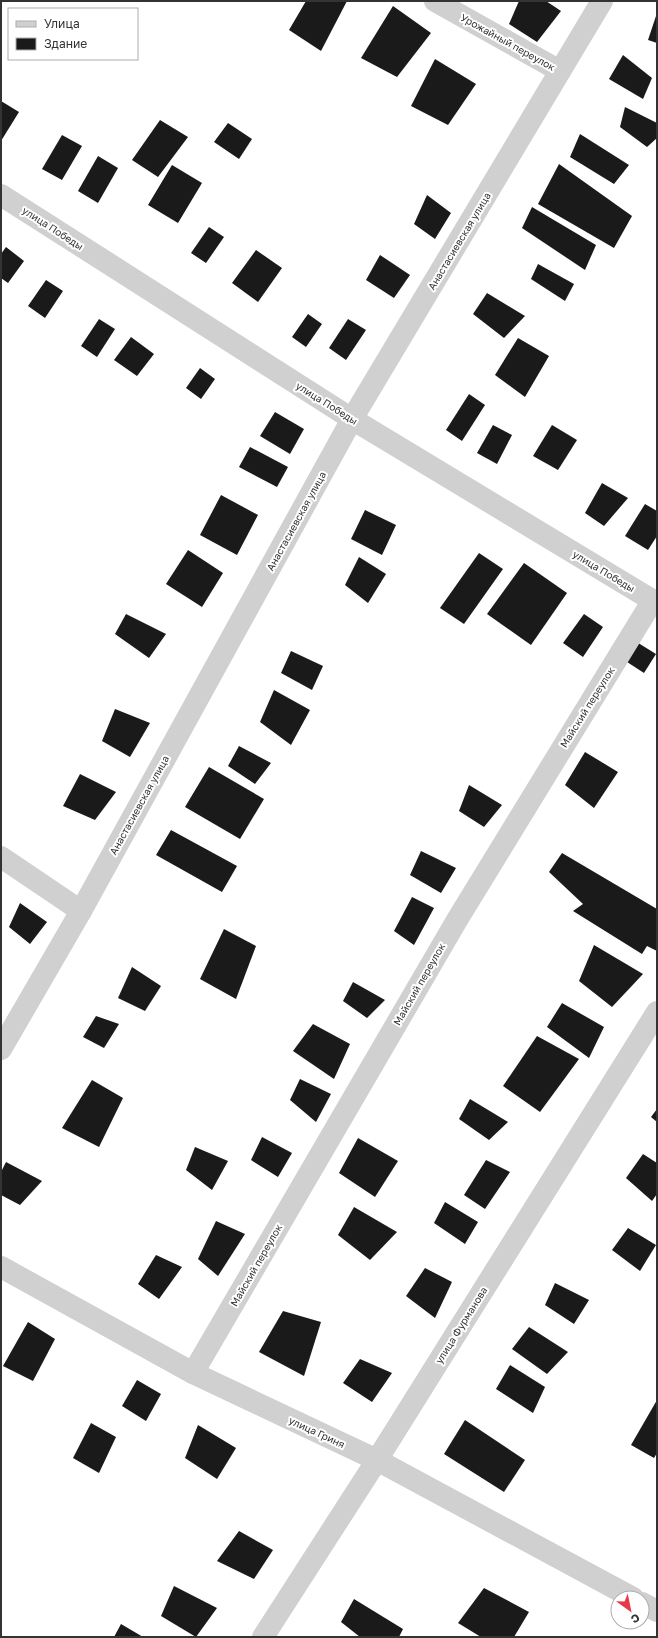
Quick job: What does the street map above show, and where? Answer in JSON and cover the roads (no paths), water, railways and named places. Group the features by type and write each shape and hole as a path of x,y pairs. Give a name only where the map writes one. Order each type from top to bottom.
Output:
{"street":[{"name":"Урожайный переулок","path":"435,1 560,71"},
{"name":"Анастасиевская улица","path":"1,1049 81,911 352,419 602,1"},
{"name":"улица Победы","path":"1,195 352,419 655,602"},
{"name":"Майский переулок","path":"193,1373 457,920 655,602"},
{"path":"1,858 81,911"},
{"name":"улица Фурманова","path":"263,1637 377,1460 657,1012"},
{"name":"улица Гриня","path":"1,1267 193,1373 377,1460 618,1590"}]}
